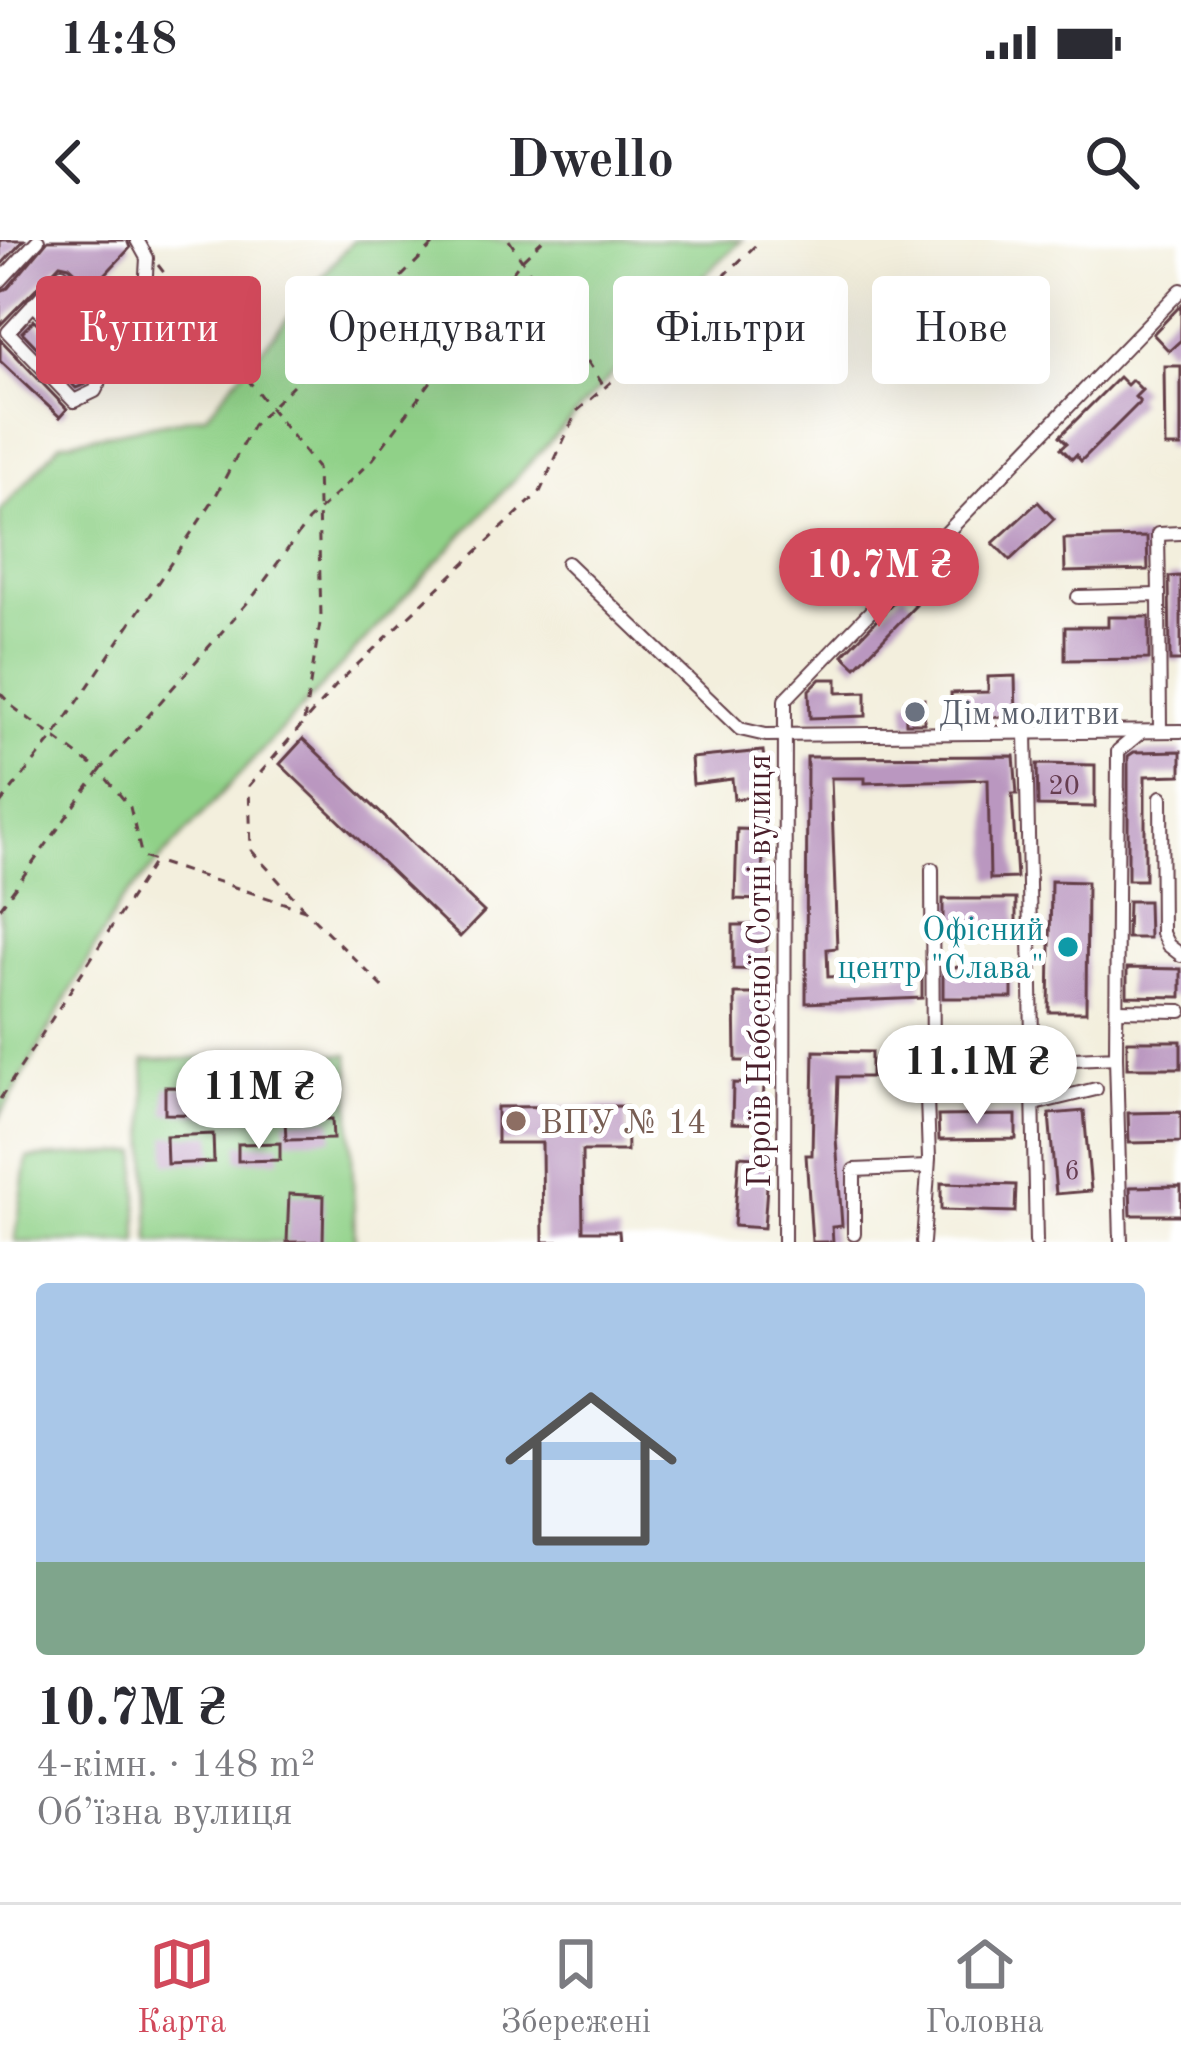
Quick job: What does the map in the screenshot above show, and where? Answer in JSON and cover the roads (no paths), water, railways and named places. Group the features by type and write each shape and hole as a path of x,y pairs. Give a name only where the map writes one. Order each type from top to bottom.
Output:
{"street":[{"path":"0,281 38,240"},
{"path":"137,240 147,258 146,276"},
{"name":"Героїв Небесної Сотні вулиця","path":"784,1242 785,700 1181,290"},
{"path":"36,301 8,332 36,361"},
{"path":"33,304 36,307"},
{"path":"58,384 74,401 95,391 98,384"},
{"path":"1160,731 1158,533 1181,533"},
{"path":"567,563 740,729 766,735 1181,731"},
{"path":"1078,597 1159,596"},
{"path":"1121,1242 1116,1057 1118,751 1141,731"},
{"path":"1026,732 1036,1242"},
{"path":"1161,797 1162,933 1181,955"},
{"path":"923,1242 927,1097 932,1079 932,868"},
{"path":"1162,908 1180,915"},
{"path":"1117,1010 1181,1011"},
{"path":"1033,1061 1116,1057"},
{"path":"1034,1104 1096,1090"},
{"path":"854,1234 854,1170 928,1167"}],"place":[{"name":"Дім молитви","path":"915,712"},
{"name":"Офісний центр \"Слава\"","path":"1068,947"},
{"name":"ВПУ № 14","path":"516,1121"}]}
